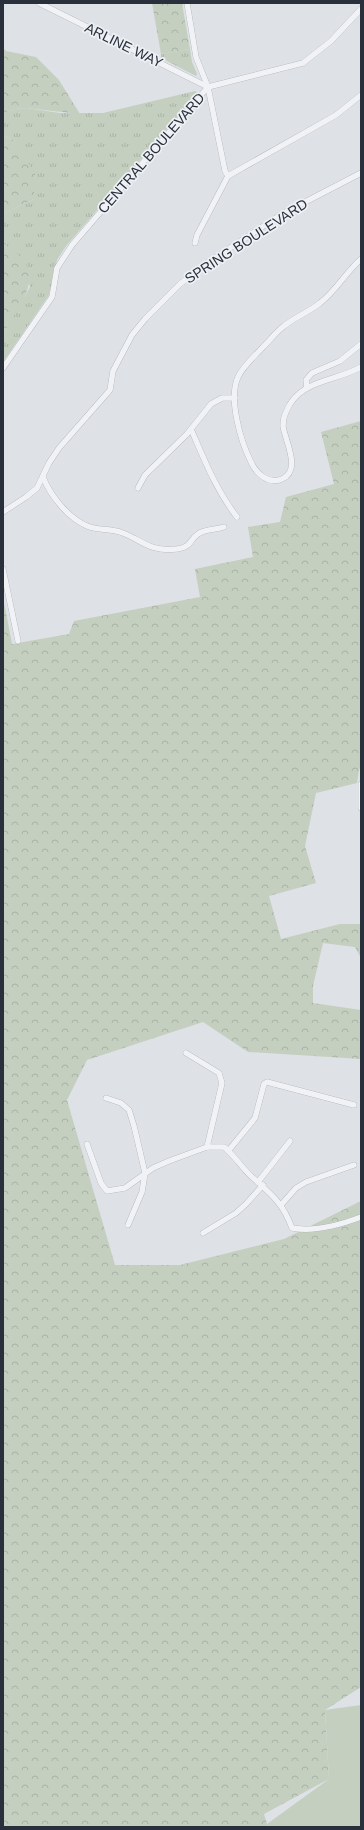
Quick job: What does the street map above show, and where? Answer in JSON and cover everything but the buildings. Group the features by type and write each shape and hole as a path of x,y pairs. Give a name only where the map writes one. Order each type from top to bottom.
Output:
{"street":[{"name":"ARLINE WAY","path":"39,3 208,87"},
{"path":"187,3 196,57 208,87 228,176"},
{"name":"CENTRAL BOULEVARD","path":"3,368 52,297 57,268 72,245 208,87 303,62 331,41 361,9"},
{"path":"195,243 197,235 228,176 336,115 361,95"},
{"name":"SPRING BOULEVARD","path":"3,512 37,488 49,463 59,448 110,390 113,371 132,335 146,318 180,284 204,265 282,214 361,172"},
{"path":"361,259 348,270 329,295 319,304 282,327 244,368 236,383 234,398 240,430 252,464 260,476 274,480 281,479 286,476 291,466 291,455 283,425 286,411 294,398 316,383 361,367"},
{"path":"307,388 306,380 312,374 340,361 361,344"},
{"path":"138,488 144,475 191,429 206,409 216,400 234,398"},
{"path":"191,429 223,498 237,517"},
{"path":"43,477 49,490 55,498 86,526 119,532 151,548 178,549 190,544 195,536 200,532 224,527"},
{"path":"3,569 18,641"},
{"path":"361,784 361,808"},
{"path":"186,1052 219,1073 222,1083 207,1146"},
{"path":"229,1150 255,1118 264,1084 267,1082 354,1105"},
{"path":"106,1098 121,1103 129,1110 145,1173 142,1192 128,1225"},
{"path":"203,1233 236,1213 246,1204 290,1141"},
{"path":"87,1144 101,1183 107,1191 125,1188 145,1173 169,1161 207,1146 224,1147 229,1150 260,1183 273,1194 286,1212 292,1228 303,1230 310,1229 340,1224 361,1217"},
{"path":"281,1205 296,1188 306,1182 354,1165"}],"green space":[{"path":"152,3 182,3 190,49 161,54"},
{"path":"3,48 6,51 36,57 59,80 80,114 26,108 15,109 3,113"},
{"path":"190,49 192,62 197,74 196,76 161,58 161,54"},
{"path":"195,91 198,93 66,246 57,260 49,295 3,362 3,334 30,287 24,261 3,243 3,216 5,213 34,199 14,140 3,136 3,113 15,109 26,108 60,113 103,113"},
{"path":"3,136 14,140 35,174 34,199 5,213 3,216"},
{"path":"3,243 24,261 28,270 29,279 28,288 24,298 3,334"},
{"path":"361,421 361,766 357,783 316,793 305,846 316,883 269,896 281,939 340,924 361,924 361,958 355,947 323,943 313,986 313,1003 361,1010 361,1059 248,1052 203,1022 87,1060 67,1100 115,1265 180,1265 284,1239 361,1201 361,1687 325,1710 329,1779 264,1814 268,1827 3,1827 3,597 12,644 69,634 74,621 200,597 195,569 253,557 248,527 280,522 286,497 334,484 321,432"},
{"path":"361,1705 361,1827 268,1827 267,1824 329,1779 325,1710"}]}
